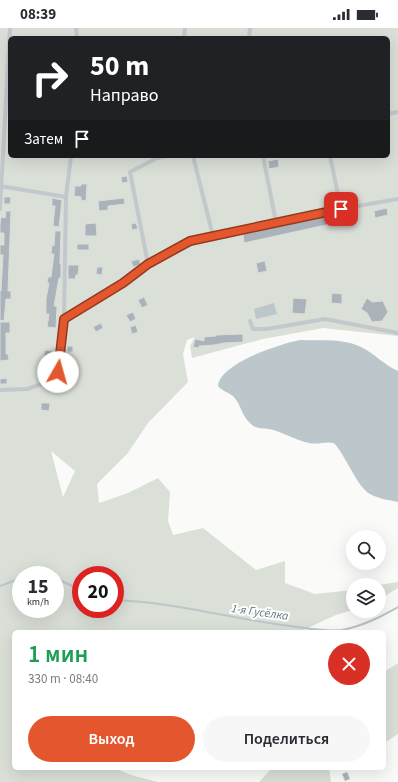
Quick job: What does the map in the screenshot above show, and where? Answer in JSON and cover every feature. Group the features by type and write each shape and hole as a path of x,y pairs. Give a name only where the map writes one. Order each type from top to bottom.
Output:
{"lane":[{"path":"0,209 8,63"},
{"path":"0,390 27,389 47,382 58,372 64,319 66,197 71,158"},
{"path":"148,264 130,172 157,158"},
{"path":"194,158 213,236"},
{"path":"264,158 276,222"},
{"path":"330,158 341,209"},
{"path":"1,186 66,197"},
{"path":"64,319 123,283 148,264 190,241 341,209 398,200"},
{"path":"250,321 253,329 267,329 325,319 398,333"}],"shaded area":[{"path":"0,28 398,28 398,336 323,328 263,339 192,358 190,346 195,337 187,340 183,354 188,382 148,423 127,454 97,484 99,503 128,493 158,478 170,492 168,521 173,535 203,528 256,570 285,561 285,583 315,594 346,591 346,612 303,630 12,630 12,770 120,770 131,775 158,782 0,782","holes":["51,451 75,471 63,497"]},
{"path":"274,303 277,314 256,319 254,309"},
{"path":"300,340 331,340 354,344 398,371 398,502 377,497 365,490 334,443 309,443 274,430 255,427 248,421 233,396 218,386 221,378 240,362 266,350"},
{"path":"398,582 398,588 386,596 386,584"},
{"path":"398,663 398,734 386,742 386,671"},
{"path":"270,770 329,770 331,782 259,782"}],"building":[{"path":"278,159 279,167 269,169 268,161"},
{"path":"127,176 128,182 122,183 121,177"},
{"path":"81,184 87,184 86,201 81,200 81,197 74,196 75,186 81,186"},
{"path":"4,197 11,197 10,204 4,204"},
{"path":"52,198 62,200 59,227 53,226 55,206 52,206"},
{"path":"124,198 125,204 108,206 108,210 99,211 98,201"},
{"path":"387,208 388,215 375,218 374,211"},
{"path":"6,211 11,211 8,291 11,291 11,299 6,299 4,321 0,320 0,291 3,255 0,255 0,245 4,245 4,233 0,233 0,225 1,217 5,218"},
{"path":"351,211 353,219 244,243 243,234"},
{"path":"96,223 97,236 85,236 85,224"},
{"path":"136,223 138,229 132,230 131,224"},
{"path":"55,231 61,231 61,278 59,278 54,306 57,306 56,328 47,327 49,314 46,314 46,299 49,283 47,283 48,277 51,277 54,254 51,254 52,245 54,246"},
{"path":"77,244 89,244 89,250 77,250"},
{"path":"139,259 141,265 133,267 131,261"},
{"path":"265,261 267,271 258,273 256,263"},
{"path":"68,265 79,265 78,275 76,275 75,279 68,279"},
{"path":"97,267 103,267 102,275 96,274"},
{"path":"332,293 342,294 342,304 331,303"},
{"path":"144,297 148,305 142,308 138,300"},
{"path":"293,298 307,299 305,314 292,313"},
{"path":"367,298 372,302 383,301 388,312 382,321 372,322 367,313 361,309"},
{"path":"133,312 136,319 130,322 126,315"},
{"path":"0,322 10,322 10,333 6,333 6,354 8,354 9,360 0,361"},
{"path":"101,323 103,328 96,332 93,327"},
{"path":"136,325 138,332 132,334 130,327"},
{"path":"243,334 243,342 199,346 199,348 193,347 195,339 204,341 204,337"},
{"path":"67,346 73,346 73,352 67,352"},
{"path":"45,350 52,351 51,354 53,354 50,374 42,373"},
{"path":"66,372 74,373 73,380 65,378"},
{"path":"7,378 7,384 0,384 0,379"},
{"path":"41,403 50,403 49,411 41,410"},
{"path":"347,772 350,779 345,781 342,774"}],"waterway":[{"name":"1-я Гусёлка","path":"0,586 12,581"},
{"name":"1-я Гусёлка","path":"64,582 72,586"},
{"name":"1-я Гусёлка","path":"124,600 181,607 316,630 342,630 357,626 378,618 398,607"}],"route":[{"path":"58,372 64,319 123,283 148,264 190,241 341,209"}]}
